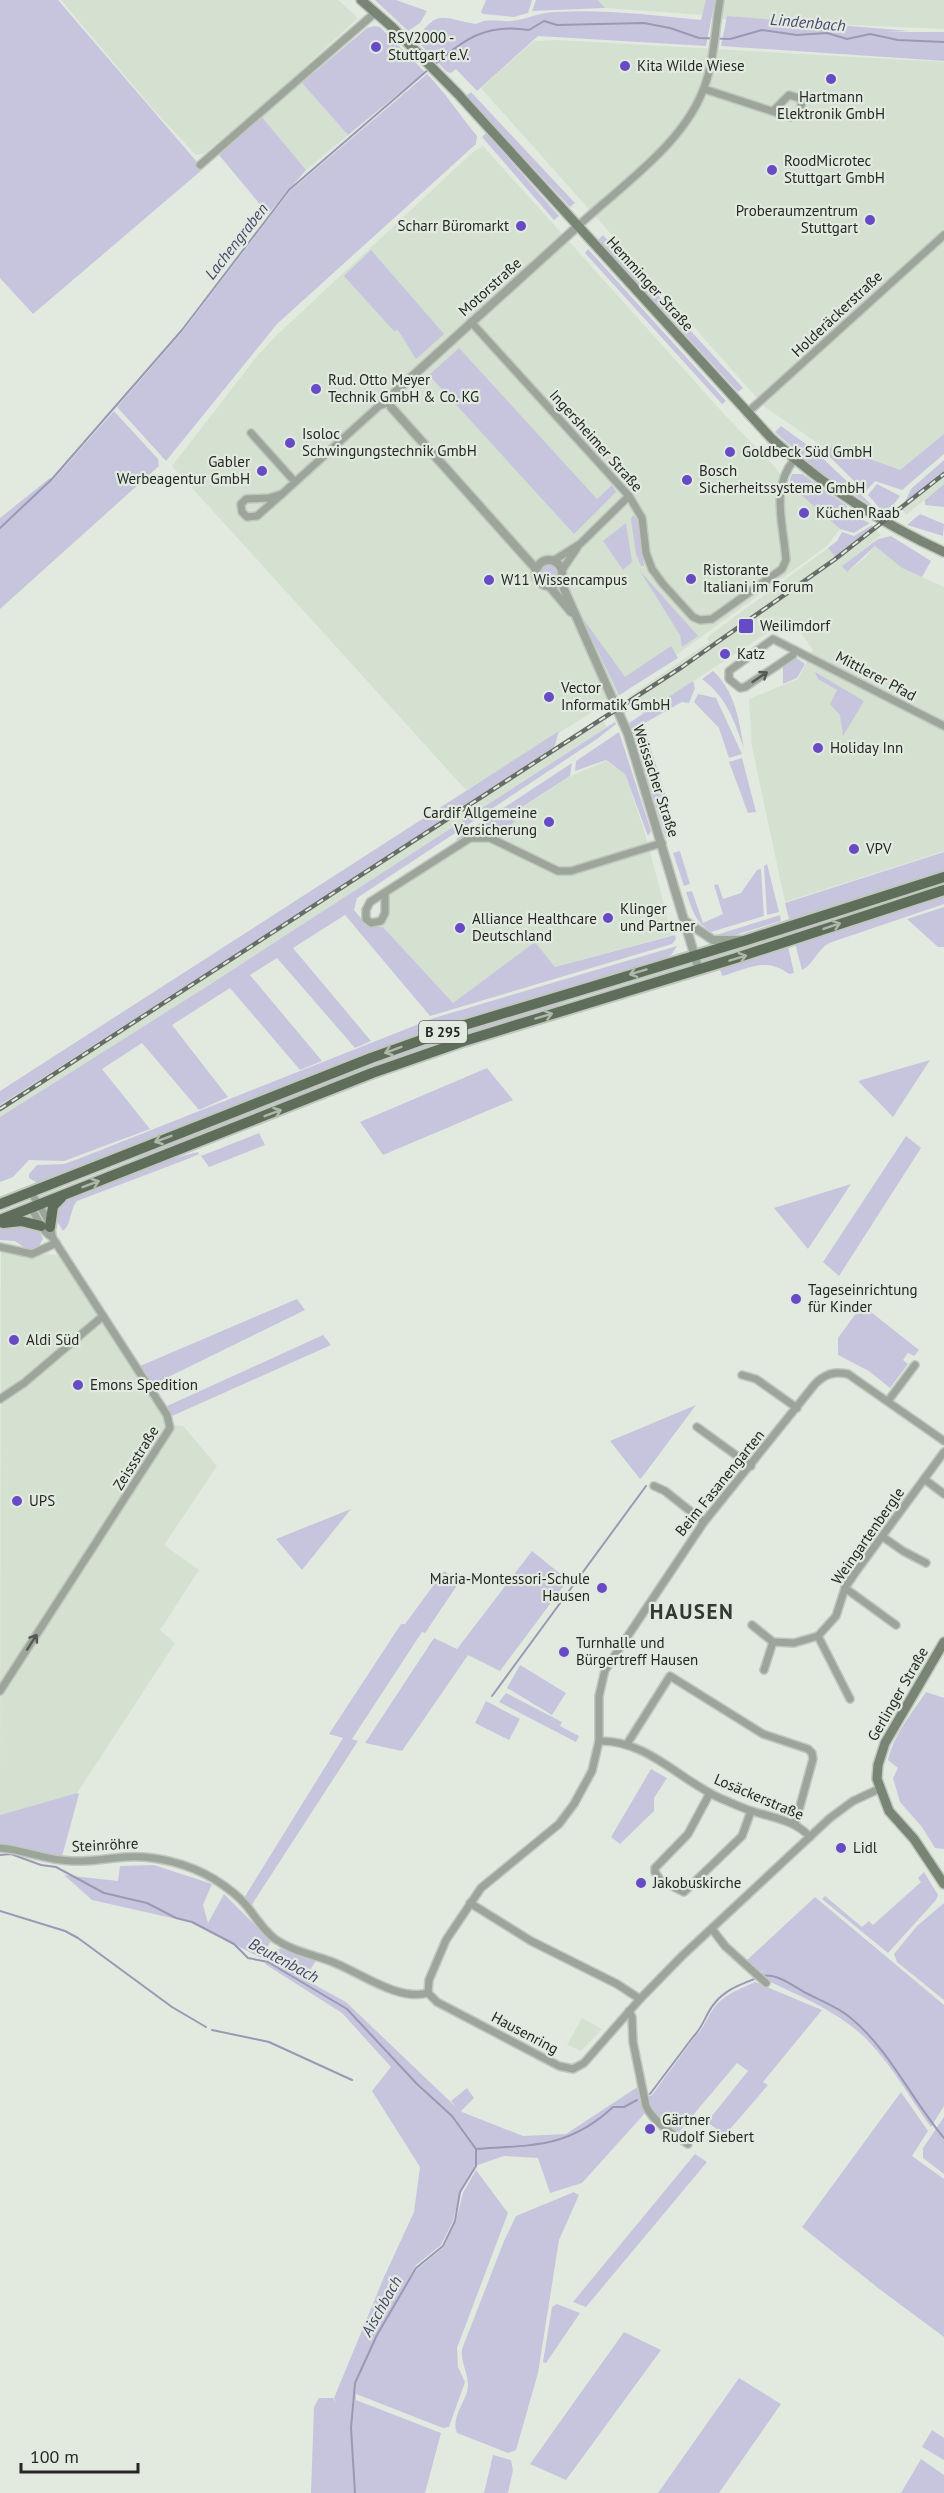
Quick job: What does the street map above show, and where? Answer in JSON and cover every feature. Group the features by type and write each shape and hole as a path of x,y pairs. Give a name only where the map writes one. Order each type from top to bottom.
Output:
{"main road":[{"name":"Hemminger Straße","path":"361,0 427,61 747,413 794,460 823,483 863,508 944,552"},
{"name":"B 295","path":"0,1204 413,1043 944,877"},
{"name":"B 295","path":"0,1221 436,1050 699,970 944,890"},
{"path":"0,1221 21,1221 50,1233 53,1206 65,1194"},
{"name":"Gerlinger Straße","path":"879,1789 878,1769 885,1743 944,1642"},
{"path":"879,1789 889,1811 914,1839 944,1884"}],"street":[{"name":"Motorstraße","path":"282,494 269,498 246,499 241,504 242,512 247,517 255,517 282,494 379,406 390,402 395,392 669,144 688,119 704,90 720,0"},
{"path":"200,165 376,12"},
{"path":"704,90 773,111"},
{"name":"Holderäckerstraße","path":"747,413 944,235"},
{"name":"Ingersheimer Straße","path":"471,322 629,496 642,518 646,553 652,569 693,617 705,620 712,618 782,568 786,560 780,496 784,475 794,460"},
{"path":"390,402 391,407 536,569 539,582 550,587 560,580 562,570 580,544 629,496"},
{"path":"251,433 295,482"},
{"path":"536,569 580,544"},
{"path":"516,545 562,570"},
{"name":"Weissacher Straße","path":"560,580 628,734 699,970"},
{"name":"Weissacher Straße","path":"550,587 577,619"},
{"name":"Mittlerer Pfad","path":"795,650 793,655 745,687 740,688 729,679 729,671 773,639 795,650 944,726"},
{"path":"385,894 470,838 490,838 558,871 571,871 662,843"},
{"path":"685,921 713,940 747,940"},
{"name":"Zeissstraße","path":"0,1691 170,1428 167,1415 50,1233 41,1208 37,1205 31,1192"},
{"path":"0,1247 32,1254 50,1233"},
{"path":"0,1399 24,1383 103,1316"},
{"path":"888,1401 915,1365"},
{"name":"Beim Fasanengarten","path":"599,1741 599,1696 605,1670 705,1522 820,1379 826,1375 841,1372 855,1377 944,1441"},
{"path":"742,1375 756,1379 797,1408"},
{"path":"697,1427 751,1466"},
{"name":"Weingartenbergle","path":"818,1636 836,1616 845,1588 944,1452"},
{"path":"924,1479 944,1494"},
{"path":"654,1486 665,1491 705,1522"},
{"path":"883,1537 926,1563"},
{"path":"845,1588 896,1625"},
{"path":"752,1625 773,1642 794,1643 818,1636 850,1699"},
{"path":"764,1670 773,1642"},
{"path":"627,1744 669,1676 763,1734 808,1749 812,1753 813,1759 795,1824"},
{"path":"428,1993 429,1980 443,1946 470,1903 490,1879 532,1848 559,1824 574,1804 592,1772 599,1741"},
{"name":"Losäckerstraße","path":"599,1741 627,1744 643,1750 711,1794 751,1811 795,1824 810,1837"},
{"name":"Hausenring","path":"428,1993 437,2002 568,2069 578,2067 682,1956 810,1837 842,1808 863,1795 879,1789"},
{"path":"711,1794 688,1834 656,1868 655,1872 660,1880 684,1892 742,1836 751,1811"},
{"name":"Steinröhre","path":"0,1848 72,1861 149,1857 180,1865 212,1878 229,1889 276,1940 299,1952 324,1959 387,1988 416,1995 428,1993"},
{"path":"470,1903 531,1941 617,1984 640,1999"},
{"path":"712,1929 725,1946 763,1981"},
{"path":"629,2011 646,2106 658,2121 688,2144"}],"shaded area":[{"path":"0,0 58,0 203,169 33,314 0,278"},
{"path":"61,0 338,0 358,18 258,110 205,153 196,155 154,110"},
{"path":"375,0 396,0 427,11 420,23 408,31"},
{"path":"486,0 532,0 528,13 514,17 483,14 481,12"},
{"path":"536,0 598,0 605,8 532,11"},
{"path":"598,0 944,0 944,29 717,19 704,15 605,8"},
{"path":"706,0 715,0 706,46 538,36 477,91 456,69 451,73 447,72 416,40 430,23 442,18 476,24 489,20 517,20 553,12 590,11 701,20"},
{"path":"727,16 910,31 884,32 944,32 944,61 721,46"},
{"path":"380,27 425,72 348,135 302,83 367,28"},
{"path":"558,40 944,62 944,434 900,470 836,446 825,448 766,408 481,88 534,41"},
{"path":"427,74 477,136 476,144 277,324 166,461 117,407 183,331 290,191"},
{"path":"302,83 348,135 306,170 262,117"},
{"path":"471,92 575,203 570,207 466,96"},
{"path":"262,117 306,170 268,214 219,155"},
{"path":"486,133 559,216 554,220 482,137"},
{"path":"483,146 724,414 776,468 790,493 799,493 840,529 827,546 625,692 466,790 172,466 258,355 277,335 473,152"},
{"path":"603,235 743,388 738,392 598,240"},
{"path":"588,249 726,401 722,404 585,253"},
{"path":"371,250 444,334 416,359 398,330 394,331 344,276"},
{"path":"459,348 597,499 612,485 616,492 574,534 429,375"},
{"path":"114,411 158,459 159,466 0,609 0,518 50,478 53,480"},
{"path":"781,426 814,450 876,509 820,472 775,432"},
{"path":"944,434 944,454 902,490 875,481 865,492 823,450 835,446 900,470"},
{"path":"944,460 944,471 904,504 911,489"},
{"path":"944,471 944,484 906,515 900,506"},
{"path":"792,474 802,474 847,506 846,512 870,523 854,533 840,529 799,493 790,493 788,485"},
{"path":"877,484 900,496 883,512 868,495"},
{"path":"944,484 944,507 925,505 925,500"},
{"path":"920,514 944,524 943,536 907,525"},
{"path":"633,515 637,519 644,566 641,566 636,554 631,519"},
{"path":"626,523 632,562 623,570 603,541"},
{"path":"872,525 873,527 835,557 828,548 837,541 842,532 854,536"},
{"path":"873,527 881,535 843,566 847,572 866,557 875,546 902,568 944,587 944,851 785,902 752,747 749,699 798,679 813,650 790,618 643,714 628,697 709,642 707,638 714,632 828,548 835,556"},
{"path":"891,536 931,561 922,577 902,568 875,546 847,572 842,566 878,539"},
{"path":"549,565 555,568 558,574 555,580 549,583 543,580 540,574 543,568"},
{"path":"640,571 698,636 682,647 680,635"},
{"path":"581,616 625,677 671,646 678,658 619,695"},
{"path":"794,656 805,664 797,678 783,684 783,665"},
{"path":"713,671 731,697 738,717 744,748 724,702 702,679"},
{"path":"815,672 864,701 843,736 840,715 830,704 837,690 818,679"},
{"path":"693,681 695,688 689,703 682,702 643,724 678,835 666,838 629,723"},
{"path":"698,694 716,698 742,754 729,758 719,728 694,702"},
{"path":"601,717 607,727 209,985 0,1117 0,1105 386,858"},
{"path":"615,722 616,724 597,739 357,898 354,910 367,926 383,927 453,1003 535,942 555,967 675,935 676,939 672,944 430,1016 345,915 293,948 371,1041 355,1048 277,958 250,975 322,1061 300,1070 230,988 172,1025 228,1097 199,1110 142,1043 102,1069 150,1129 64,1161 29,1160 13,1177 0,1182 0,1117 209,985"},
{"path":"559,731 554,748 0,1105 0,1091"},
{"path":"619,732 651,831 648,836 625,774 606,760 575,771 576,761"},
{"path":"742,758 756,812 748,813 729,762"},
{"path":"606,761 625,774 645,833 672,935 555,967 535,942 453,1003 383,927 389,894 571,776"},
{"path":"572,763 570,776 513,813 516,819 499,840 459,842 456,839"},
{"path":"680,851 690,884 684,886 673,853"},
{"path":"944,852 944,874 808,917 789,919 785,903"},
{"path":"767,864 779,912 767,915 764,866"},
{"path":"761,869 764,916 711,932 701,924 686,892 692,891 703,923 723,914 714,885 718,884 723,899 741,893 757,870"},
{"path":"944,895 944,904 829,943 802,970 795,943"},
{"path":"944,907 944,947 938,947 907,919"},
{"path":"780,915 781,921 728,937 713,936"},
{"path":"677,946 665,959 458,1023 38,1183 29,1178 29,1174 37,1165 64,1164 78,1159 434,1018"},
{"path":"788,946 794,973 789,974 781,969 764,965 722,976 720,969"},
{"path":"569,998 570,1000 544,1011 451,1040 130,1164 129,1162 153,1149 388,1057"},
{"path":"930,1060 893,1117 858,1081"},
{"path":"487,1068 513,1100 383,1155 360,1122"},
{"path":"259,1133 265,1145 209,1167 201,1156"},
{"path":"906,1136 921,1148 839,1276 823,1262"},
{"path":"198,1152 199,1154 185,1160 77,1201 68,1225 63,1231 56,1219 56,1209 68,1198 163,1161"},
{"path":"851,1184 808,1249 774,1208"},
{"path":"15,1223 38,1228 43,1239 38,1248 28,1250 15,1241 0,1240 0,1229"},
{"path":"1,1250 28,1258 46,1254 57,1255 61,1258 159,1410 175,1425 183,1426 217,1466 164,1545 199,1570 160,1630 175,1643 77,1793 0,1815"},
{"path":"297,1299 305,1310 152,1385 140,1366"},
{"path":"862,1305 919,1350 914,1356 908,1353 903,1360 908,1364 890,1388 869,1371 838,1355 838,1338"},
{"path":"323,1335 331,1345 172,1416 167,1406"},
{"path":"696,1405 640,1479 610,1441"},
{"path":"351,1509 302,1570 276,1539"},
{"path":"532,1551 568,1580 500,1671 468,1655 402,1751 365,1743 434,1638 457,1649"},
{"path":"444,1571 460,1581 425,1633 422,1632 352,1739 358,1741 251,1906 244,1898 343,1738 329,1734 401,1624 405,1624"},
{"path":"520,1665 566,1693 552,1715 507,1688"},
{"path":"926,1692 944,1698 944,1849 935,1848 922,1827 900,1802 893,1778 898,1768 888,1760 899,1733"},
{"path":"506,1693 562,1722 560,1726 579,1736 576,1742 499,1702"},
{"path":"486,1701 520,1719 509,1740 475,1723"},
{"path":"651,1769 667,1778 654,1798 654,1811 620,1844 611,1837"},
{"path":"79,1794 61,1860 21,1847 0,1846 0,1815"},
{"path":"154,1865 212,1884 203,1905 208,1923 224,1894 271,1941 261,1958 194,1923 92,1900 64,1875 118,1881 120,1866"},
{"path":"924,1872 938,1895 936,1900 888,1953 822,1899 825,1896 862,1927 869,1921 873,1925 921,1882 918,1878"},
{"path":"815,1897 944,2005 944,2106 931,2127 890,2067 862,2035 828,2011 766,1980 761,1975 763,1970 760,1973 746,1961"},
{"path":"944,1903 944,2000 897,1962 894,1954 917,1926"},
{"path":"284,1948 316,1961 304,1979 346,2002 456,2107 451,2101 467,2088 474,2098 462,2112 523,2136 566,2134 639,2086 646,2112 582,2183 550,2193 538,2158 504,2156 475,2166 461,2189 453,2221 441,2245 416,2265 402,2292 417,2269 444,2247 456,2221 463,2193 476,2170 508,2213 457,2348 458,2367 465,2382 449,2427 443,2428 356,2394 356,2400 441,2433 425,2493 311,2493 314,2407 319,2398 333,2398 336,2403 334,2398 384,2277 414,2212 420,2167 372,2091 391,2067 342,2013 265,1964 275,1950"},
{"path":"755,1982 822,2010 763,2082 768,2085 725,2135 707,2122 748,2071 737,2063 678,2133 650,2108 646,2098 652,2095 701,2030 718,2003"},
{"path":"582,2018 602,2029 581,2051 567,2045"},
{"path":"901,2092 928,2131 912,2156 944,2179 944,2337 802,2227"},
{"path":"944,2117 944,2174 923,2158 923,2148"},
{"path":"695,2154 707,2162 586,2307 573,2302"},
{"path":"574,2192 579,2195 559,2240 538,2373 516,2450 508,2453 457,2433 456,2417 468,2386 462,2349 516,2216"},
{"path":"557,2304 580,2313 546,2363 543,2362 552,2307"},
{"path":"624,2332 661,2350 566,2480 530,2464"},
{"path":"739,2378 781,2404 719,2493 658,2493"},
{"path":"932,2430 944,2438 944,2460 922,2447"},
{"path":"493,2455 511,2460 513,2470 508,2493 484,2493"},
{"path":"921,2459 944,2475 944,2493 901,2493"}],"waterway":[{"name":"Lindenbach","path":"433,66 476,35 500,29 529,30 544,21 557,25 644,23 670,28 699,38 730,39 762,30 797,35 827,33 847,39 870,34 898,40 944,42"},
{"name":"Lachengraben","path":"0,528 52,479 182,330 289,190 429,69"},
{"path":"492,1696 646,1486"},
{"name":"Beutenbach","path":"0,1855 11,1854 41,1865 56,1867 104,1893 147,1903 176,1918 192,1922 234,1944 248,1958 268,1962 347,2009 417,2084 452,2116 476,2149"},
{"path":"0,1911 65,1931 78,1938 172,2007 206,2027"},
{"path":"762,1976 773,1976 784,1980 835,2007 852,2019 890,2061 944,2138"},
{"path":"650,2094 698,2031 717,2000 735,1987 757,1978"},
{"path":"212,2030 269,2042 352,2080"},
{"path":"476,2149 549,2142 581,2130 613,2107 624,2107 637,2100"},
{"name":"Aischbach","path":"355,2493 351,2428 355,2383 377,2335 416,2268 443,2246 455,2221 460,2192 476,2166 476,2149"}],"railway":[{"path":"0,1109 682,667 834,560 944,474"}],"place":[{"name":"RSV2000 - Stuttgart e.V.","path":"376,47"},
{"name":"Kita Wilde Wiese","path":"625,66"},
{"name":"Hartmann Elektronik GmbH","path":"831,79"},
{"name":"RoodMicrotec Stuttgart GmbH","path":"772,170"},
{"name":"Proberaumzentrum Stuttgart","path":"870,220"},
{"name":"Scharr Büromarkt","path":"521,226"},
{"name":"Rud. Otto Meyer Technik GmbH & Co. KG","path":"316,389"},
{"name":"Isoloc Schwingungstechnik GmbH","path":"290,443"},
{"name":"Goldbeck Süd GmbH","path":"730,452"},
{"name":"Gabler Werbeagentur GmbH","path":"262,471"},
{"name":"Bosch Sicherheitssysteme GmbH","path":"687,480"},
{"name":"Küchen Raab","path":"804,513"},
{"name":"Ristorante Italiani im Forum","path":"691,579"},
{"name":"W11 Wissencampus","path":"489,580"},
{"name":"Weilimdorf","path":"746,626"},
{"name":"Katz","path":"725,654"},
{"name":"Vector Informatik GmbH","path":"549,697"},
{"name":"Holiday Inn","path":"818,748"},
{"name":"Cardif Allgemeine Versicherung","path":"549,822"},
{"name":"VPV","path":"854,849"},
{"name":"Klinger und Partner","path":"608,918"},
{"name":"Alliance Healthcare Deutschland","path":"460,928"},
{"name":"Tageseinrichtung für Kinder","path":"796,1299"},
{"name":"Aldi Süd","path":"14,1340"},
{"name":"Emons Spedition","path":"78,1385"},
{"name":"UPS","path":"17,1501"},
{"name":"Maria-Montessori-Schule Hausen","path":"602,1588"},
{"name":"Turnhalle und Bürgertreff Hausen","path":"564,1652"},
{"name":"Lidl","path":"841,1848"},
{"name":"Jakobuskirche","path":"641,1883"},
{"name":"Gärtner Rudolf Siebert","path":"650,2129"}],"district":[{"name":"HAUSEN","path":"692,1612"}]}
